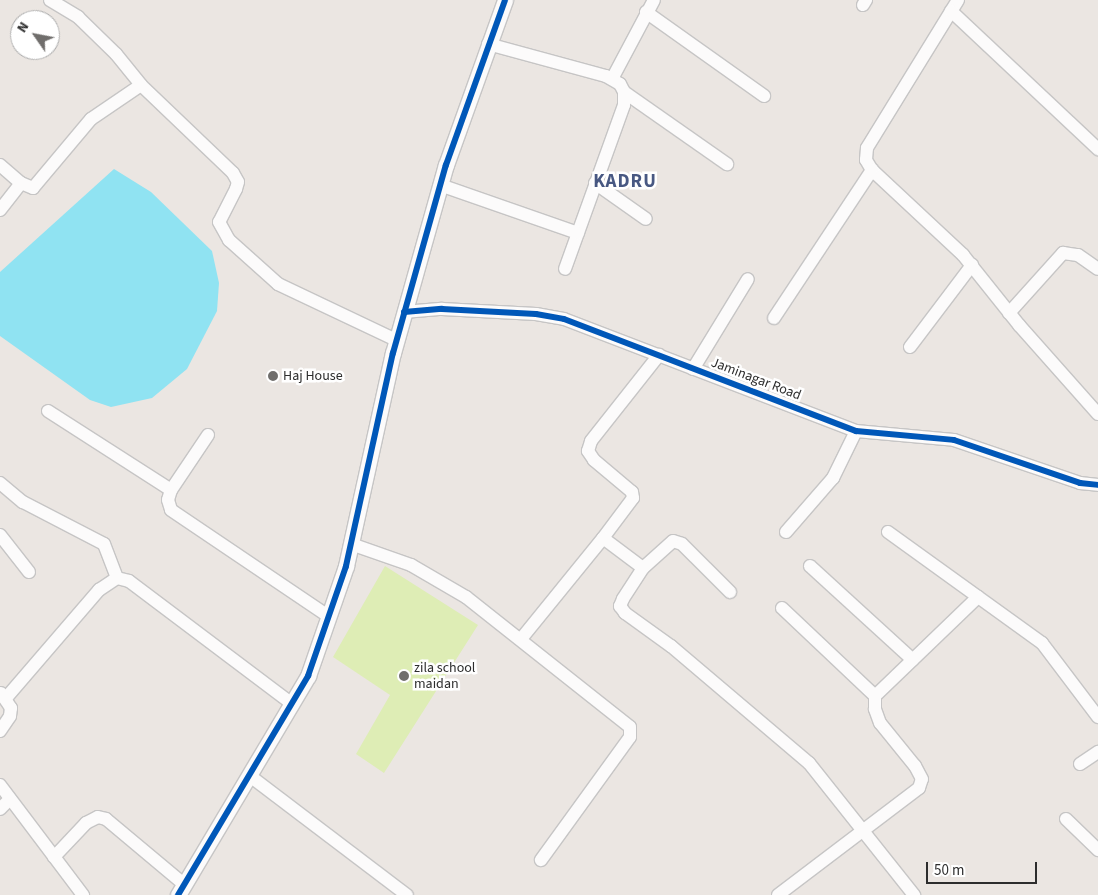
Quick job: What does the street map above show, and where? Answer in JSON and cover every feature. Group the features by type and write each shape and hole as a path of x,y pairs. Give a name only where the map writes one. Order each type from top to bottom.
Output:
{"street":[{"path":"50,0 78,17 116,54 141,85 233,173 238,182 236,189 218,222 228,240 278,284 396,340"},
{"path":"54,857 86,823 98,817 106,819 182,890 308,676 351,544 396,340 440,185 505,0"},
{"path":"612,79 654,0"},
{"path":"958,0 866,148 866,160 872,170 972,265 1009,313 1098,414"},
{"path":"951,11 1098,148"},
{"path":"646,12 764,96"},
{"path":"488,44 612,79 620,84 624,92 624,105 565,268"},
{"path":"0,165 20,183 34,188 92,119 141,85"},
{"path":"624,92 727,164"},
{"path":"774,318 872,170"},
{"path":"0,210 20,183"},
{"path":"595,184 646,219"},
{"path":"440,185 578,233"},
{"path":"1009,313 1063,253 1078,255 1098,269"},
{"path":"910,347 972,265"},
{"path":"693,369 748,279"},
{"name":"Jaminagar Road","path":"404,312 442,309 536,314 595,329 693,369 856,431 954,440 1080,483 1098,485"},
{"path":"520,639 603,538 633,498 632,492 594,460 588,451 591,440 659,355"},
{"path":"48,411 172,490"},
{"path":"786,532 833,478 856,431"},
{"path":"208,435 172,490 168,500 177,515 328,616"},
{"path":"0,483 23,502 104,544 117,578"},
{"path":"888,532 1042,643 1098,717"},
{"path":"0,535 29,572"},
{"path":"603,538 643,568"},
{"path":"730,592 682,544 672,541 643,568 620,606 624,613 670,646 788,743 809,763 914,895"},
{"path":"351,544 411,565 440,580 520,639 630,727 630,737 541,860"},
{"path":"810,566 913,660"},
{"path":"0,731 10,716 11,708 3,694 99,590 117,578 129,581 292,704"},
{"path":"778,895 862,830 911,796 919,788 922,779 880,723 875,709 875,696 978,597"},
{"path":"782,608 875,696"},
{"path":"1080,764 1098,752"},
{"path":"250,776 407,895"},
{"path":"0,786 83,895"},
{"path":"0,809 10,799"},
{"path":"1066,819 1098,850"}],"green space":[{"name":"zila school maidan","path":"385,566 478,625 384,773 356,754 390,695 333,657"}],"water":[{"path":"114,169 151,192 212,251 219,283 217,311 187,369 152,398 111,407 90,400 0,336 0,272"}],"cycle path":[{"path":"178,895 308,676 346,566 393,353 446,165 505,0"},
{"path":"404,312 442,309 536,314 564,319 856,431 954,440 1080,483 1098,485"}],"place":[{"name":"Haj House","path":"273,376"},
{"name":"zila school maidan","path":"404,676"}],"district":[{"name":"KADRU","path":"625,182"}]}
